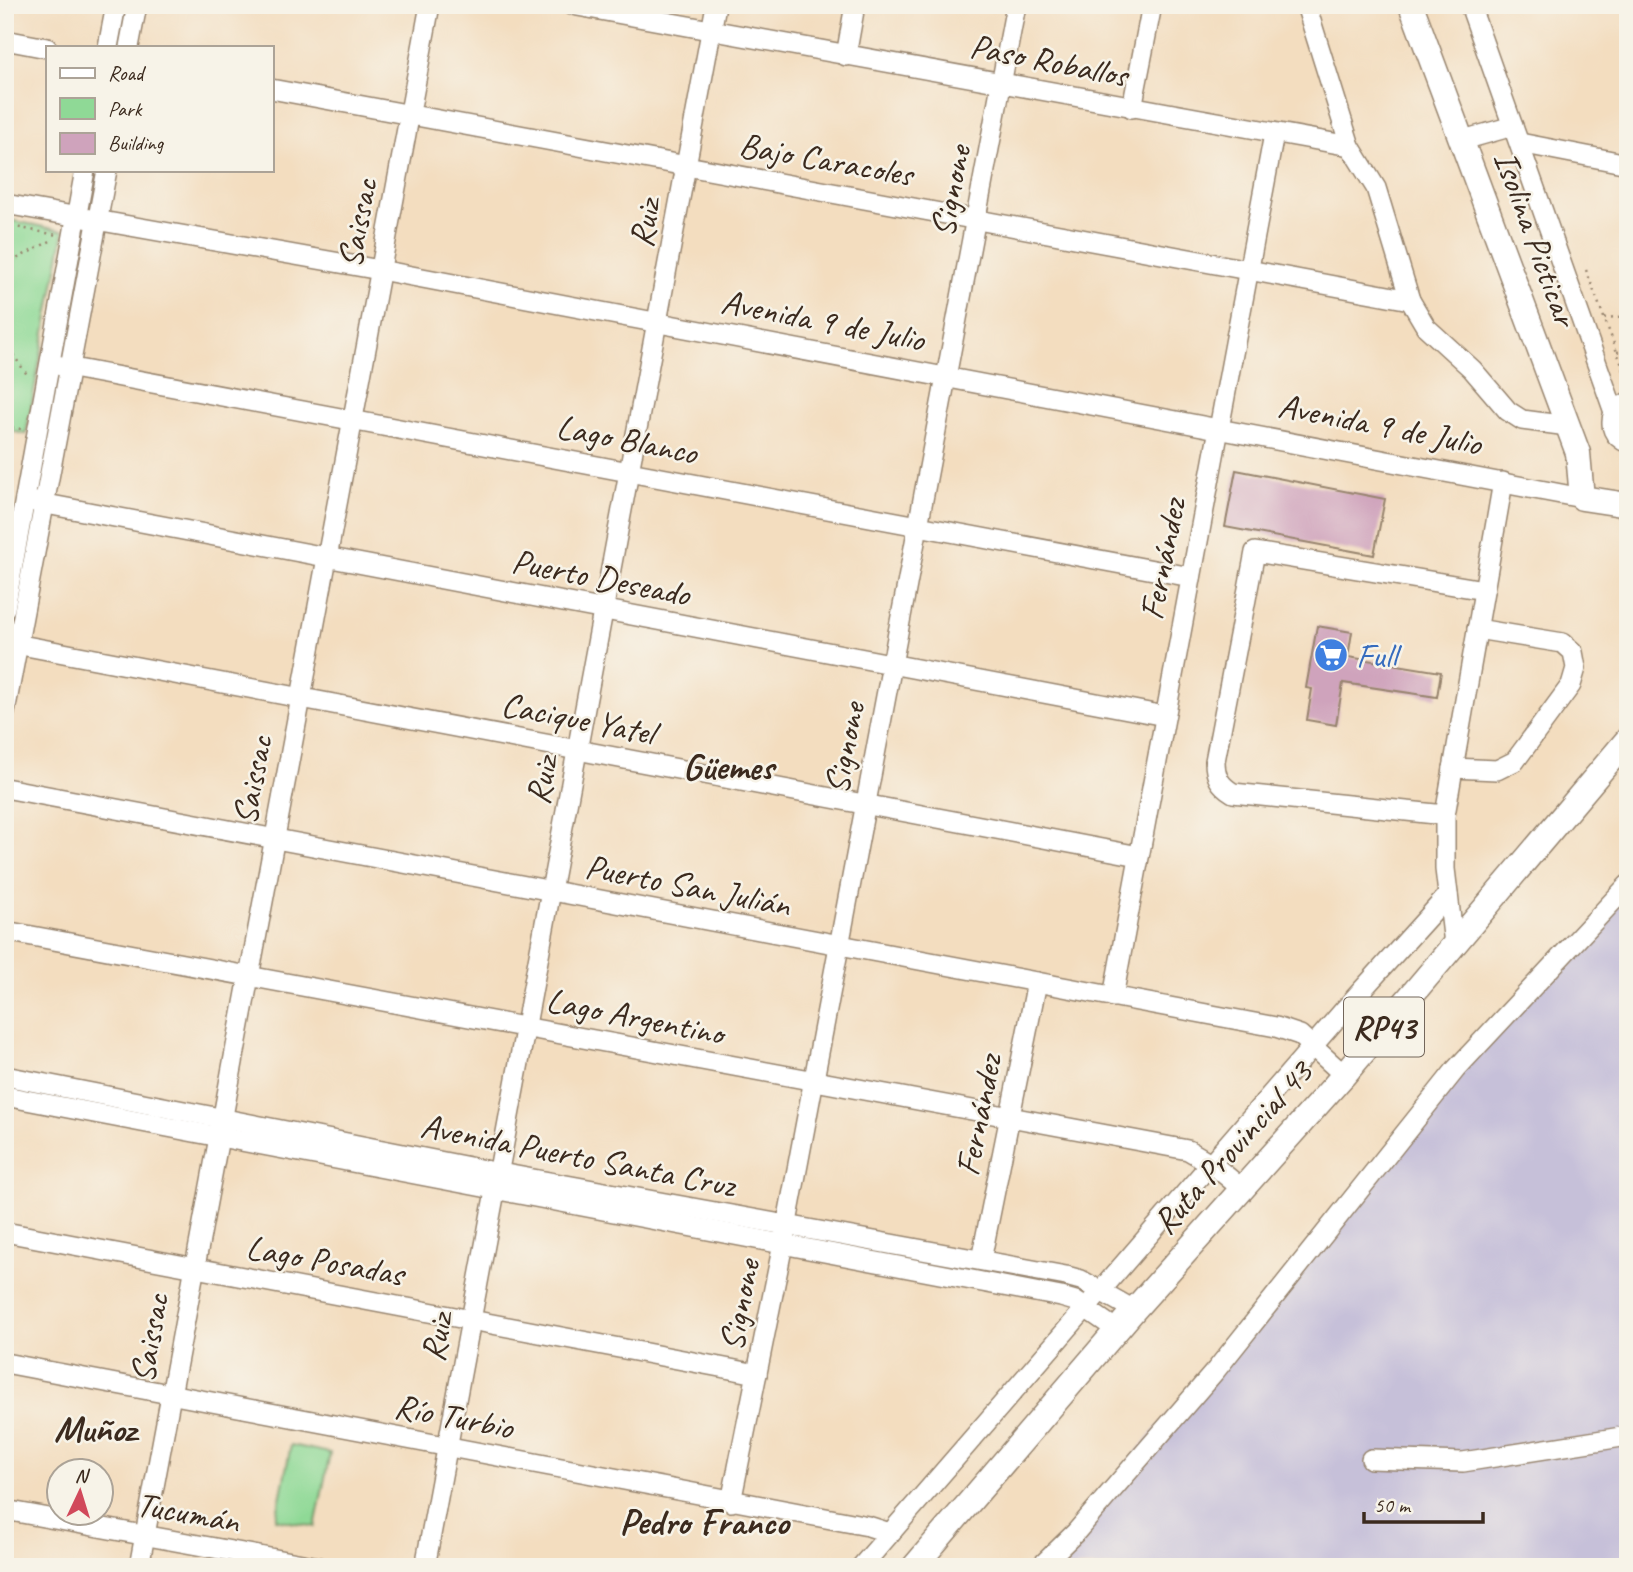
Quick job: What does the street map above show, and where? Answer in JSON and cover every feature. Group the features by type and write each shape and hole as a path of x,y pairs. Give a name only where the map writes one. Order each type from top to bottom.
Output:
{"main road":[{"name":"Isolina Picticar","path":"1411,5 1578,453 1583,498"},
{"name":"Avenida 9 de Julio","path":"1583,498 1623,500"},
{"name":"Ruta Provincial 43","path":"914,1567 1134,1310 1344,1075 1628,739"}],"street":[{"path":"108,46 116,5"},
{"path":"130,46 137,5"},
{"name":"Saissac","path":"139,1567 247,974 430,5"},
{"name":"Paso Roballos","path":"575,5 1350,146"},
{"name":"Ruiz","path":"425,1567 716,5"},
{"path":"846,56 855,5"},
{"name":"Signone","path":"731,1502 785,1235 1016,5"},
{"path":"1132,108 1152,5"},
{"path":"1306,5 1350,146 1376,188 1410,300 1426,327 1472,369 1508,411 1522,420 1568,426"},
{"name":"Isolina Picticar","path":"1470,5 1516,134 1621,407 1614,432 1628,443"},
{"path":"5,40 46,48"},
{"name":"Bajo Caracoles","path":"273,89 1410,300"},
{"name":"Fernández","path":"1113,997 1273,134"},
{"path":"1463,140 1516,134 1628,164"},
{"path":"5,712 12,643 35,502 52,367 85,172"},
{"path":"52,367 97,221 107,172"},
{"name":"Avenida 9 de Julio","path":"5,204 380,271 1583,498"},
{"name":"Lago Blanco","path":"52,367 1191,577"},
{"path":"1454,944 1448,895 1444,815 1503,482"},
{"path":"5,607 35,502"},
{"name":"Puerto Deseado","path":"35,502 1165,716"},
{"path":"1444,815 1233,793 1221,785 1214,772 1214,761 1255,552 1484,590"},
{"path":"1452,768 1497,770 1515,761 1571,685 1576,667 1573,652 1563,643 1477,629"},
{"name":"Cacique Yatel","path":"12,643 1139,856"},
{"name":"Puerto San Julián","path":"5,788 1276,1027 1300,1035 1344,1075"},
{"path":"1040,1567 1076,1532 1216,1370 1456,1069 1628,886"},
{"path":"861,1567 1448,895"},
{"name":"Lago Argentino","path":"5,930 1188,1150 1212,1164 1241,1188"},
{"name":"Fernández","path":"981,1260 1037,982"},
{"name":"Avenida Puerto Santa Cruz","path":"5,1076 219,1128"},
{"name":"Avenida Puerto Santa Cruz","path":"5,1096 219,1128 785,1235 1061,1297 1085,1308 1117,1330"},
{"name":"Lago Posadas","path":"5,1232 757,1374"},
{"name":"Avenida Puerto Santa Cruz","path":"785,1235 981,1260 1066,1276 1134,1310"},
{"name":"Río Turbio","path":"5,1363 172,1392 731,1502 868,1526 890,1533"},
{"path":"1371,1459 1463,1462 1628,1436"},
{"name":"Tucumán","path":"5,1510 319,1567"}],"path":[{"path":"5,225 60,235"},
{"path":"57,249 60,235"},
{"path":"5,265 60,235"},
{"path":"1586,270 1628,381"},
{"path":"1604,318 1628,316"},
{"path":"5,343 32,381 52,367"},
{"path":"1617,352 1628,351"},
{"path":"5,426 23,430 25,418"}],"shaded area":[{"path":"1628,885 1628,1567 1040,1567 1456,1069"}],"green space":[{"path":"5,219 64,231 26,434 5,430"},
{"path":"291,1445 330,1453 315,1527 276,1519"}],"building":[{"path":"1236,470 1385,499 1374,555 1225,527"},
{"path":"1317,626 1352,632 1348,657 1441,672 1437,697 1343,683 1336,725 1307,720 1312,689 1306,688"}],"place":[{"name":"Full","path":"1331,655"}],"district":[{"name":"Güemes","path":"728,766"},
{"name":"Muñoz","path":"95,1428"},
{"name":"Pedro Franco","path":"704,1521"}]}
